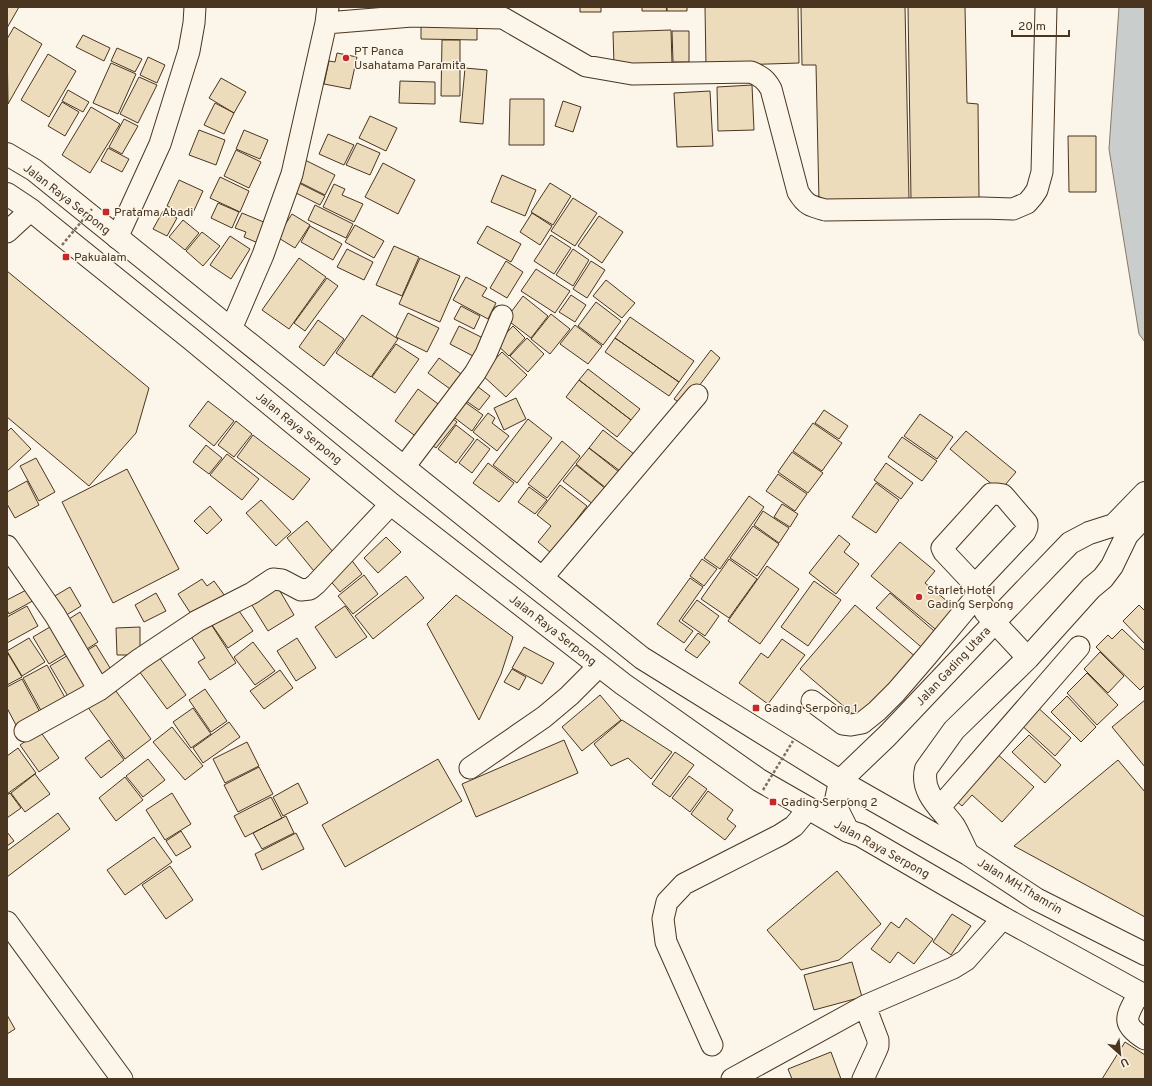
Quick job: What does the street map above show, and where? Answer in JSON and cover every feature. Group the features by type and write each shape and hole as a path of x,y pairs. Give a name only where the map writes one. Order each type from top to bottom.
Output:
{"main road":[{"name":"Jalan Raya Serpong","path":"7,154 34,170 642,658 840,781 897,814"},
{"name":"Jalan Raya Serpong","path":"7,194 31,210 191,339 391,504 623,684 752,775 848,831 860,835 1003,918 1142,995"},
{"name":"Jalan Gading Utara","path":"840,781 887,736 986,605 1070,542 1089,533 1114,525 1143,503"},
{"name":"Jalan Gading Utara","path":"968,854 954,826 932,800 924,776 926,769 954,730 1028,658 1091,588 1103,578 1112,566 1143,503"},
{"path":"840,781 836,800 838,811 848,831"},
{"name":"Jalan MH.Thamrin","path":"897,814 968,854 1036,899 1145,954"}],"street":[{"path":"117,238 160,144 189,51 195,7"},
{"path":"231,329 263,256 292,174 327,15 503,18 586,66 632,74 751,72 768,82 798,192 805,202 814,207 825,210 1013,209 1027,203 1033,196 1037,190 1042,172 1046,7"},
{"path":"7,232 31,210"},
{"path":"404,467 475,373 486,354 502,316"},
{"path":"542,578 697,395"},
{"path":"25,731 99,690 140,659 197,621 252,593 272,579 282,580 301,590 310,589 391,504"},
{"path":"7,546 55,615 99,690"},
{"path":"812,701 843,724 851,726 862,723 877,711 896,692 927,656 986,605 1028,658"},
{"path":"939,808 1079,646"},
{"path":"470,768 544,717 569,696 599,666"},
{"path":"712,1045 666,942 663,919 667,902 684,884 780,835 794,826 809,808"},
{"path":"732,1079 865,1006 953,968 966,960 1003,918"},
{"path":"7,922 122,1079"},
{"path":"1142,995 1127,1015 1128,1024 1135,1033 1145,1039"},
{"path":"863,1079 878,1046 878,1040 865,1006"}],"path":[{"path":"62,245 92,209"},
{"path":"763,790 793,741"}],"shaded area":[{"path":"1119,7 1145,7 1145,342 1139,334 1109,149"}],"building":[{"path":"7,7 19,7 7,28"},
{"path":"580,7 601,7 601,12 580,12"},
{"path":"642,7 666,7 667,11 642,11"},
{"path":"667,7 687,7 687,11 667,11"},
{"path":"705,7 798,7 799,63 706,66"},
{"path":"801,7 905,7 909,199 819,202 816,65 802,65"},
{"path":"908,7 965,7 967,103 978,104 979,198 911,199"},
{"path":"421,19 477,20 477,40 421,39"},
{"path":"14,27 42,44 8,104 7,39"},
{"path":"671,30 672,63 614,65 613,32"},
{"path":"672,31 689,31 689,62 673,62"},
{"path":"83,35 110,48 104,61 76,47"},
{"path":"442,40 460,40 460,96 441,96"},
{"path":"117,48 142,59 135,72 111,61"},
{"path":"337,53 357,57 350,89 324,84 329,61 335,62"},
{"path":"48,54 76,71 49,117 21,100"},
{"path":"148,57 165,65 157,83 140,75"},
{"path":"111,63 136,74 118,114 93,103"},
{"path":"465,68 487,70 483,124 460,122"},
{"path":"139,77 157,85 138,123 120,114"},
{"path":"221,78 246,92 234,113 209,98"},
{"path":"400,81 435,82 435,104 399,103"},
{"path":"752,85 754,130 718,131 717,87"},
{"path":"68,90 89,102 83,112 62,101"},
{"path":"710,91 713,146 677,147 674,93"},
{"path":"510,99 544,99 544,145 509,145"},
{"path":"563,101 581,107 573,132 555,126"},
{"path":"62,102 79,112 65,136 48,126"},
{"path":"215,103 234,113 224,134 204,125"},
{"path":"91,107 120,124 90,173 62,155"},
{"path":"370,116 397,128 386,151 359,138"},
{"path":"124,119 138,126 122,154 109,147"},
{"path":"199,130 225,140 216,165 189,155"},
{"path":"244,130 268,140 260,159 236,149"},
{"path":"328,134 354,145 344,165 319,154"},
{"path":"1068,136 1096,136 1096,192 1069,192"},
{"path":"357,143 380,153 370,175 346,165"},
{"path":"108,148 129,159 122,172 101,161"},
{"path":"236,150 261,162 249,188 224,176"},
{"path":"305,160 335,175 325,195 295,180"},
{"path":"383,163 415,180 398,214 365,197"},
{"path":"502,175 536,190 525,216 491,202"},
{"path":"220,177 249,191 240,212 210,198"},
{"path":"179,180 203,191 191,217 167,206"},
{"path":"299,183 325,196 320,205 294,192"},
{"path":"550,183 571,196 553,225 531,212"},
{"path":"334,184 345,189 342,195 363,204 354,222 323,207"},
{"path":"573,198 597,213 575,246 551,231"},
{"path":"218,203 239,212 232,228 211,218"},
{"path":"315,205 353,224 346,238 308,220"},
{"path":"163,211 177,218 167,236 153,229"},
{"path":"242,213 266,223 258,243 244,237 246,232 235,228"},
{"path":"532,213 552,226 540,245 520,232"},
{"path":"292,214 310,225 295,248 277,237"},
{"path":"599,216 623,232 602,263 578,246"},
{"path":"183,220 199,233 185,250 169,237"},
{"path":"355,225 384,241 374,258 345,242"},
{"path":"310,226 342,244 333,260 301,242"},
{"path":"487,226 521,244 511,262 477,243"},
{"path":"202,232 220,246 203,266 186,251"},
{"path":"551,235 571,248 554,274 534,261"},
{"path":"230,236 250,249 231,279 210,265"},
{"path":"394,246 419,257 402,296 376,285"},
{"path":"347,249 373,262 364,280 337,267"},
{"path":"573,249 589,260 573,286 556,275"},
{"path":"299,258 326,277 289,329 262,310"},
{"path":"420,258 460,276 440,322 399,304"},
{"path":"506,261 523,272 507,298 490,288"},
{"path":"591,261 605,270 587,298 573,289"},
{"path":"536,269 570,291 555,313 521,291"},
{"path":"7,271 149,388 136,433 89,486 7,417"},
{"path":"466,277 487,288 482,296 496,303 488,319 453,300"},
{"path":"327,278 338,286 305,331 294,323"},
{"path":"606,280 635,303 622,318 593,296"},
{"path":"571,295 586,305 575,322 559,312"},
{"path":"523,296 548,316 531,338 506,319"},
{"path":"596,302 621,321 603,345 578,326"},
{"path":"461,306 480,316 474,329 454,319"},
{"path":"408,313 439,328 427,352 396,337"},
{"path":"551,314 570,329 550,354 531,339"},
{"path":"362,315 398,339 371,377 336,353"},
{"path":"630,317 694,361 679,382 615,338"},
{"path":"318,320 344,339 324,366 299,347"},
{"path":"575,325 602,346 588,364 560,344"},
{"path":"459,326 483,338 473,356 450,344"},
{"path":"513,326 525,338 509,356 496,344"},
{"path":"527,338 544,354 528,372 510,356"},
{"path":"615,338 679,382 669,396 605,352"},
{"path":"396,344 419,359 395,393 372,377"},
{"path":"711,350 720,358 684,406 674,399"},
{"path":"502,352 527,375 506,397 481,374"},
{"path":"439,358 468,379 457,394 428,373"},
{"path":"588,369 640,409 631,420 579,380"},
{"path":"579,380 631,420 617,437 566,397"},
{"path":"473,383 490,396 479,410 462,398"},
{"path":"418,389 445,409 421,440 395,421"},
{"path":"516,398 526,419 504,430 494,408"},
{"path":"462,400 483,415 472,431 451,415"},
{"path":"208,401 234,421 214,446 189,426"},
{"path":"824,410 848,426 839,439 815,423"},
{"path":"488,413 495,418 492,423 509,436 497,451 473,432"},
{"path":"447,414 457,422 436,448 426,440"},
{"path":"920,414 953,437 937,459 904,436"},
{"path":"528,419 552,438 517,483 493,465"},
{"path":"236,421 252,434 234,457 218,445"},
{"path":"813,423 842,443 822,471 793,451"},
{"path":"456,425 474,439 456,463 438,449"},
{"path":"11,428 31,449 7,471 7,432"},
{"path":"603,430 634,454 620,471 589,448"},
{"path":"966,431 1016,472 1000,491 950,449"},
{"path":"253,435 310,479 293,500 237,457"},
{"path":"902,437 937,461 922,481 888,457"},
{"path":"477,439 490,449 472,473 459,463"},
{"path":"562,441 580,456 547,498 528,484"},
{"path":"206,445 222,458 209,474 193,462"},
{"path":"589,448 619,472 606,488 576,464"},
{"path":"792,452 823,473 808,493 778,472"},
{"path":"227,454 259,479 242,500 210,475"},
{"path":"36,458 55,492 39,501 20,466"},
{"path":"488,463 514,483 499,502 473,483"},
{"path":"886,463 913,483 901,499 874,480"},
{"path":"576,465 606,489 594,505 563,481"},
{"path":"127,469 179,569 113,603 62,502"},
{"path":"778,474 807,494 795,511 766,491"},
{"path":"27,481 39,505 15,518 7,504 7,492"},
{"path":"876,483 899,500 876,533 852,517"},
{"path":"560,485 587,506 551,553 538,542 551,526 537,515"},
{"path":"529,487 547,500 535,514 518,502"},
{"path":"749,496 764,507 720,569 704,558"},
{"path":"261,500 291,532 276,546 246,513"},
{"path":"782,504 798,514 790,527 774,517"},
{"path":"210,506 222,520 207,534 194,521"},
{"path":"763,511 789,528 779,543 754,525"},
{"path":"307,521 339,559 318,576 287,538"},
{"path":"753,526 779,544 757,576 730,558"},
{"path":"839,535 850,544 844,552 859,564 836,594 809,573"},
{"path":"386,537 401,552 378,573 364,558"},
{"name":"Starlet Hotel Gading Serpong","path":"900,542 935,571 925,583 958,610 940,633 871,576"},
{"path":"350,558 362,574 340,592 327,577"},
{"path":"702,559 717,569 704,586 690,576"},
{"path":"729,559 757,579 729,618 701,599"},
{"path":"767,566 799,589 760,644 728,621"},
{"path":"364,575 378,594 353,614 338,596"},
{"path":"406,576 424,598 373,639 355,616"},
{"path":"690,578 703,587 679,621 693,631 684,643 657,624"},
{"path":"202,579 207,586 214,581 225,596 193,617 178,594"},
{"path":"814,581 841,600 808,646 781,627"},
{"path":"277,586 294,615 268,631 250,602"},
{"path":"32,587 38,598 9,614 7,610 7,600"},
{"path":"70,587 81,606 60,619 48,600"},
{"path":"156,593 166,611 144,622 135,605"},
{"path":"890,593 940,636 927,652 876,608"},
{"path":"456,595 513,637 501,674 479,720 427,624"},
{"path":"697,600 719,616 705,636 682,620"},
{"path":"855,605 917,658 861,721 800,669"},
{"path":"1139,605 1145,611 1145,644 1123,621"},
{"path":"27,606 38,626 7,643 7,617"},
{"path":"345,606 367,637 336,658 315,627"},
{"path":"237,608 253,631 228,648 212,625"},
{"path":"80,612 98,642 79,654 61,624"},
{"path":"207,618 236,663 210,680 198,662 205,658 190,635"},
{"path":"55,624 72,650 49,664 33,637"},
{"path":"140,627 140,655 117,655 116,628"},
{"path":"1122,629 1145,651 1145,685 1140,690 1096,647 1108,635 1112,639"},
{"path":"698,633 710,642 697,658 685,650"},
{"path":"29,638 45,662 22,676 7,651"},
{"path":"297,638 316,668 296,681 277,651"},
{"path":"782,639 805,655 768,704 739,683 761,653 768,658"},
{"path":"253,642 275,671 255,685 234,657"},
{"path":"96,645 115,676 101,685 81,654"},
{"path":"524,647 554,663 542,684 512,668"},
{"path":"75,651 94,683 69,698 50,666"},
{"path":"7,652 22,677 7,685"},
{"path":"1100,652 1124,676 1108,693 1084,669"},
{"path":"159,657 186,695 167,709 139,671"},
{"path":"47,665 68,703 44,716 23,678"},
{"path":"512,669 526,677 519,690 504,682"},
{"path":"280,670 293,688 264,709 250,691"},
{"path":"1087,673 1118,705 1097,725 1067,693"},
{"path":"22,679 41,714 17,727 7,708 7,687"},
{"path":"113,687 151,739 125,759 87,706"},
{"path":"205,689 227,721 211,732 189,700"},
{"path":"600,695 621,720 582,751 562,727"},
{"path":"1067,696 1096,727 1081,742 1051,712"},
{"path":"1145,700 1145,767 1112,727"},
{"path":"1034,704 1071,738 1055,756 1018,722"},
{"path":"193,708 211,734 191,748 173,722"},
{"path":"622,720 672,752 651,779 628,758 611,766 594,744"},
{"path":"229,722 240,737 203,763 193,748"},
{"path":"172,727 203,766 185,780 153,742"},
{"path":"40,731 59,758 39,772 20,745"},
{"path":"1029,735 1061,765 1045,783 1012,752"},
{"path":"109,740 124,760 101,778 85,758"},
{"path":"564,740 578,773 476,817 462,784"},
{"path":"247,742 259,766 225,783 213,759"},
{"path":"18,748 36,773 7,794 7,756"},
{"path":"675,752 694,765 670,797 652,784"},
{"path":"995,752 1034,787 1002,822 972,795 962,806 953,798"},
{"path":"148,759 165,780 143,797 126,776"},
{"path":"438,759 462,801 345,867 322,825"},
{"path":"1118,760 1145,792 1145,917 1014,846"},
{"path":"259,767 273,794 238,812 224,785"},
{"path":"35,774 50,794 25,812 11,793"},
{"path":"689,776 707,789 690,812 672,798"},
{"path":"125,777 143,800 116,821 99,798"},
{"path":"298,783 308,803 283,816 273,797"},
{"path":"708,791 733,810 727,819 736,826 725,840 691,814"},
{"path":"10,793 21,808 7,818 7,795"},
{"path":"172,793 191,824 165,840 146,810"},
{"path":"271,797 282,818 245,837 234,816"},
{"path":"58,813 70,829 7,877 7,851"},
{"path":"286,816 294,833 262,849 253,833"},
{"path":"181,831 191,847 176,856 166,841"},
{"path":"7,832 14,841 7,846"},
{"path":"296,833 304,849 262,870 255,854"},
{"path":"154,837 172,862 125,895 107,870"},
{"path":"170,866 193,900 166,919 142,885"},
{"path":"837,871 881,924 839,960 801,970 767,930"},
{"path":"952,914 971,926 951,955 933,942"},
{"path":"906,918 933,939 914,964 898,952 890,963 871,949 891,922 899,928"},
{"path":"852,962 862,997 814,1010 804,975"},
{"path":"7,1015 15,1029 7,1034"},
{"path":"1125,1042 1145,1055 1145,1079 1102,1079"},
{"path":"831,1052 841,1079 792,1079 788,1069"}],"place":[{"name":"PT Panca Usahatama Paramita","path":"346,58"},
{"name":"Pratama Abadi","path":"106,212"},
{"name":"Pakualam","path":"66,257"},
{"name":"Starlet Hotel Gading Serpong","path":"919,597"},
{"name":"Gading Serpong 1","path":"756,708"},
{"name":"Gading Serpong 2","path":"773,802"}]}
